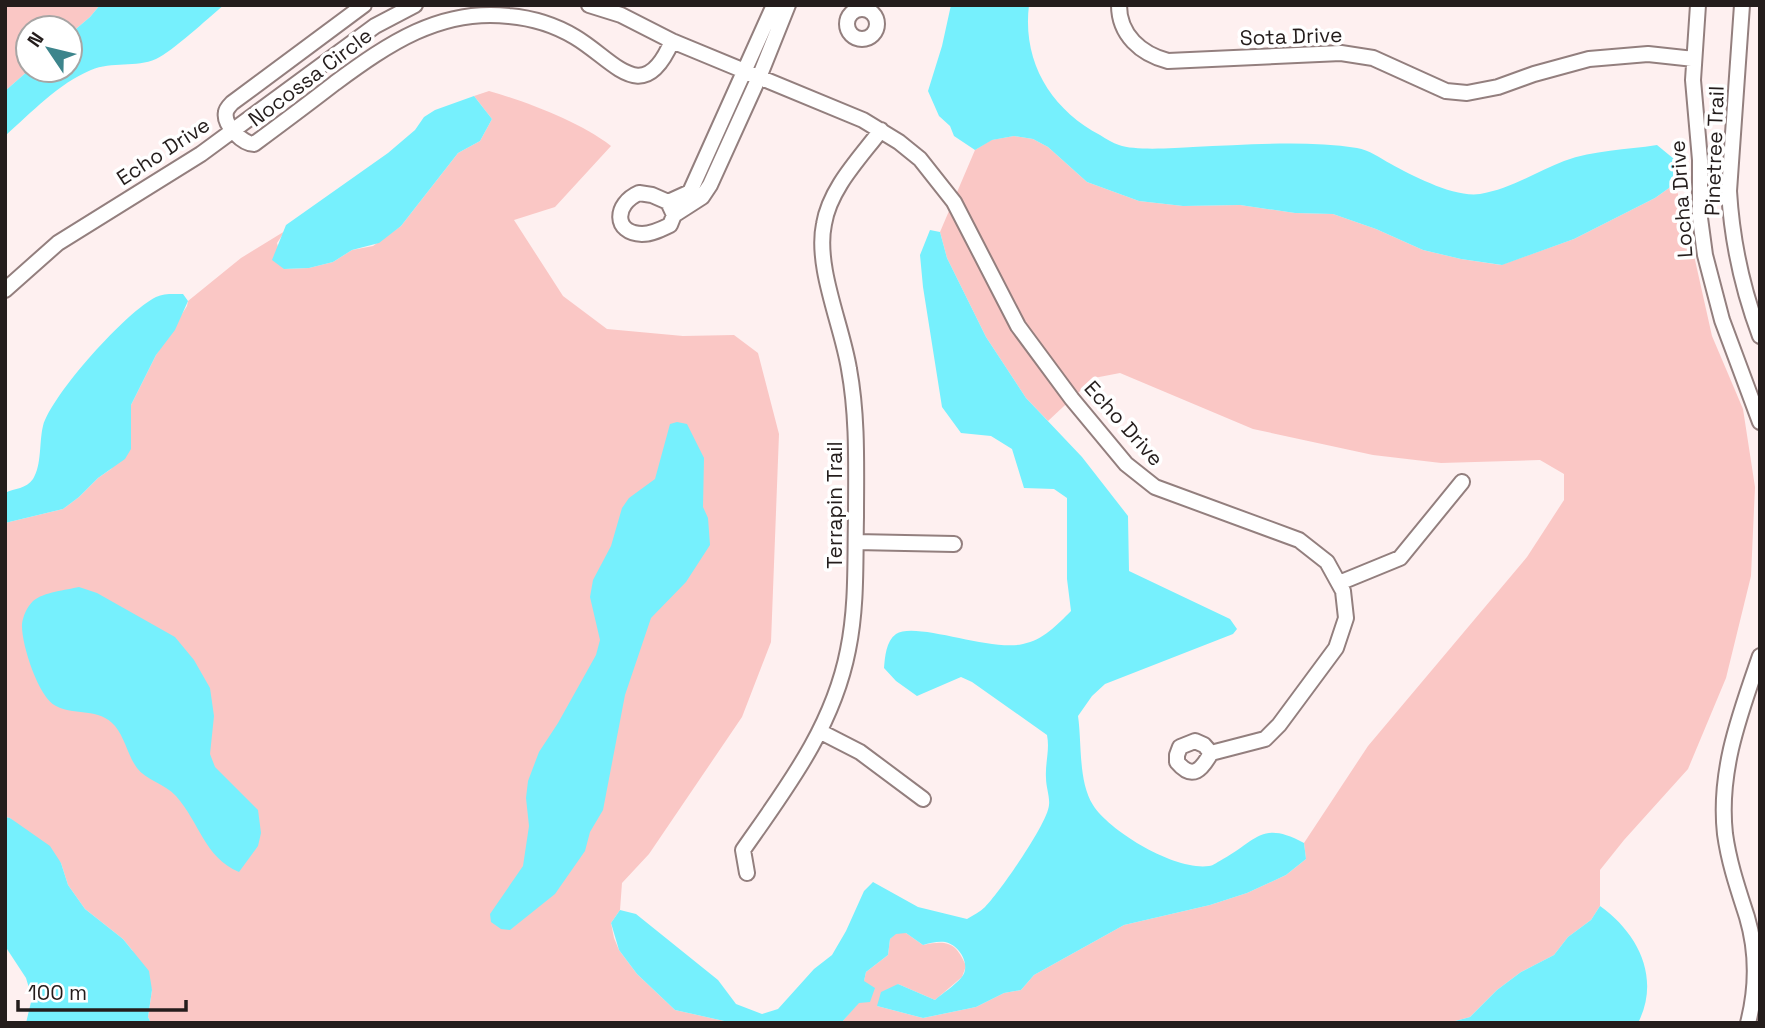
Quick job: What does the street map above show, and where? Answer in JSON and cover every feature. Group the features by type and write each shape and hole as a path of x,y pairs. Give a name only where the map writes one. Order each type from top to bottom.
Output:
{"street":[{"path":"233,130 226,117 226,111 232,103 364,5"},
{"name":"Echo Drive","path":"5,290 32,264 68,236 163,179 366,32 415,5"},
{"name":"Echo Drive","path":"589,5 621,15 672,41 753,73 881,130 920,159 954,202 1018,327 1072,399 1126,464 1155,488 1298,540 1327,562 1343,591 1346,618 1336,648 1279,725 1265,738 1211,753"},
{"path":"753,73 774,5"},
{"path":"671,209 690,192 788,5"},
{"name":"Sota Drive","path":"1119,5 1123,30 1152,56 1168,61 1341,53 1373,58 1446,90 1467,93 1498,88 1534,74 1589,59 1648,54 1694,59"},
{"name":"Locha Drive","path":"1698,5 1694,59 1700,218 1705,255 1721,320 1760,422"},
{"name":"Pinetree Trail","path":"1742,5 1730,203 1734,247 1741,279 1760,336"},
{"name":"Nocossa Circle","path":"233,130 244,141 254,144 390,44 414,31 461,17 509,16 549,25 592,48 629,75 645,75 659,67 672,41"},
{"name":"Terrapin Trail","path":"747,873 743,850 804,762 821,732 836,694 848,650 853,617 856,542 854,406 849,369 822,243 825,218 834,195 881,130"},
{"path":"1339,583 1400,558 1462,482"},
{"path":"856,542 954,544"},
{"path":"1748,1023 1754,992 1755,967 1752,942 1730,861 1724,802 1730,749 1760,656"},
{"path":"821,732 860,752 923,799"}],"shaded area":[{"path":"5,5 100,5 84,22 84,14 14,14 14,83 5,91"},
{"path":"489,91 553,114 611,146 555,207 514,220 563,296 607,329 683,336 734,335 758,353 779,434 771,642 742,717 649,854 622,883 620,910 611,923 619,950 637,974 675,1010 733,1023 151,1023 148,1017 152,990 132,950 123,939 85,909 68,885 61,863 10,818 5,817 5,523 63,509 111,469 131,443 131,405 156,355 188,301 241,258 285,231 277,243 284,269 309,268 333,262 352,250 373,246 401,226 458,153 480,141 492,119 474,96"},
{"path":"1014,136 1033,139 1048,147 1087,182 1139,201 1183,206 1240,205 1295,213 1333,214 1423,250 1501,265 1574,239 1655,198 1674,181 1687,224 1712,336 1743,409 1755,487 1751,576 1726,678 1688,769 1600,870 1600,906 1591,920 1568,937 1554,955 1521,972 1497,990 1470,1017 1448,1023 841,1023 859,1002 866,972 888,955 890,939 896,933 906,933 923,945 950,945 958,952 966,966 962,977 935,1000 898,984 877,1006 923,1018 976,1007 1004,993 1021,990 1034,975 1124,925 1210,905 1247,893 1286,875 1306,859 1304,843 1368,746 1527,557 1564,500 1564,474 1540,460 1441,463 1373,455 1253,429 1120,373 1094,378 1048,421 1026,398 986,337 947,258 940,232 975,150 991,140"}],"water":[{"path":"100,5 224,5 181,42 156,59 99,67 84,74 84,22"},
{"path":"951,5 1029,5 1030,46 1035,64 1054,97 1067,112 1083,124 1110,141 1126,147 1155,149 1296,144 1357,148 1434,185 1459,193 1480,194 1523,180 1575,157 1657,145 1674,159 1674,181 1655,198 1574,239 1502,265 1423,250 1333,214 1295,213 1240,205 1183,206 1139,201 1087,182 1048,147 1033,139 1014,136 992,140 975,150 954,136 950,126 939,116 928,91"},
{"path":"14,83 67,84 5,136 5,91"},
{"path":"474,96 492,119 480,141 458,153 401,226 379,243 352,250 333,262 309,268 284,269 272,260 286,225 388,153 415,130 424,117 435,110"},
{"path":"930,230 940,232 947,258 986,337 1026,398 1082,457 1128,516 1129,571 1230,619 1237,629 1233,634 1105,684 1092,696 1078,716 1085,785 1093,805 1128,837 1145,848 1179,862 1211,866 1260,835 1269,833 1290,836 1304,843 1306,859 1286,875 1247,893 1210,905 1124,925 1034,975 1021,990 1004,993 976,1007 923,1018 877,1006 881,992 898,984 935,1000 964,973 965,962 955,947 942,942 923,945 906,933 896,934 890,939 888,955 866,972 864,981 875,988 870,1002 859,1003 841,1023 733,1023 675,1010 637,974 619,950 611,923 620,910 636,914 718,980 736,1004 762,1014 778,1009 814,969 832,955 864,891 873,882 918,907 967,919 985,907 1001,888 1047,814 1047,735 961,677 917,696 896,681 884,668 888,645 896,634 920,631 992,644 1023,644 1055,627 1071,611 1067,579 1067,498 1054,489 1024,488 1012,449 991,436 961,433 942,407 920,255"},
{"path":"183,294 188,301 175,330 156,355 131,405 131,449 125,459 98,478 63,509 5,523 5,493 24,487 33,479 38,467 43,426 60,394 92,355 143,305 159,296"},
{"path":"670,424 687,424 704,458 703,507 708,518 710,545 686,582 651,618 625,695 603,810 590,832 585,851 555,894 510,930 501,929 491,922 490,914 523,866 529,826 526,798 528,781 539,752 596,655 600,640 590,597 593,580 611,546 622,508 629,498 655,479"},
{"path":"79,587 97,593 175,637 194,660 210,688 214,716 210,754 215,767 258,810 261,833 258,846 239,872 218,858 176,796 137,768 118,731 109,720 94,714 63,709 49,701 43,692 24,644 24,615 31,603 38,598"},
{"path":"5,817 50,846 61,863 68,885 85,909 123,939 149,971 152,990 148,1017 151,1023 26,1023 32,998 26,978 5,946"},
{"path":"1600,906 1625,929 1642,958 1647,990 1645,1006 1638,1023 1448,1023 1470,1017 1497,990 1521,972 1554,955 1568,937 1591,920"}]}
